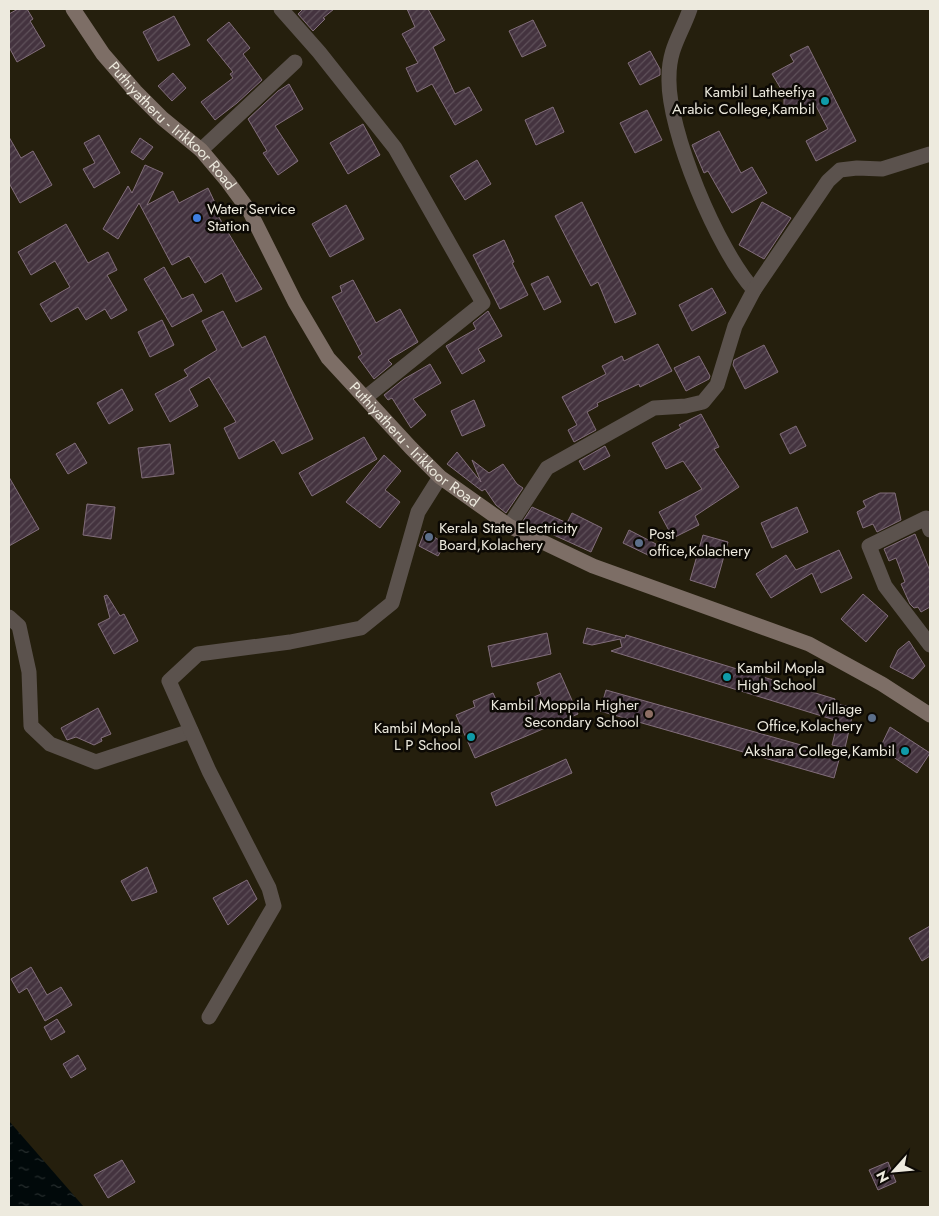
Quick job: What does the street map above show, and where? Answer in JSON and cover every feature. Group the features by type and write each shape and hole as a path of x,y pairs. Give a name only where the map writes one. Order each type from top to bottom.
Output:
{"main road":[{"name":"Puthiyatheru - Irikkoor Road","path":"73,9 103,54 135,91 162,118 201,150 228,182 250,212 295,302 328,358 440,477 509,526 594,566 810,644 930,712"}],"street":[{"path":"281,9 319,52 395,148 483,303 365,398"},
{"path":"690,9 672,48 668,78 676,121 691,171 722,245 742,276 754,290"},
{"path":"201,150 294,62"},
{"path":"509,526 547,468 654,408 686,406 704,402 717,385 734,326 754,290 828,181 840,170 857,168 882,169 930,154"},
{"path":"209,1017 274,906 268,888 209,771 169,681 198,654 290,642 361,628 392,603 418,512 440,477"},
{"path":"930,530 926,518 869,546 885,586 930,645"},
{"path":"9,617 19,626 29,672 31,726 50,744 96,762 191,731"}],"water":[{"path":"9,1121 84,1207 9,1207"}],"building":[{"path":"18,9 27,9 33,19 30,21 45,46 17,62 9,47 9,14"},
{"path":"303,9 334,9 323,18 325,19 313,31 298,14"},
{"path":"407,9 428,9 445,40 433,47 455,94 469,87 482,110 455,125 432,84 417,92 406,68 418,63 402,34 415,27"},
{"path":"174,16 190,45 158,61 143,32"},
{"path":"533,20 546,46 522,57 509,31"},
{"path":"229,22 250,48 243,54 262,80 215,120 201,102 233,78 230,74 233,72 207,40"},
{"name":"Kambil Latheefiya Arabic College,Kambil","path":"808,46 856,141 816,161 806,141 828,129 816,106 784,110 784,94 772,74 794,62 790,55"},
{"path":"650,51 660,69 660,75 640,85 628,63"},
{"path":"173,73 186,88 172,101 158,86"},
{"path":"289,84 303,109 275,126 298,161 278,175 263,153 267,151 248,119 278,91"},
{"path":"553,107 564,132 536,145 525,120"},
{"path":"647,110 662,140 635,153 620,123"},
{"path":"363,124 380,155 348,174 330,143"},
{"path":"719,131 741,173 752,167 767,193 732,213 708,171 704,173 692,145"},
{"path":"99,135 120,173 94,188 83,169 95,163 84,143"},
{"path":"9,137 21,158 33,151 52,185 20,203 9,183"},
{"path":"140,138 153,147 143,160 131,152"},
{"path":"477,160 491,184 465,200 450,176"},
{"path":"145,165 163,173 147,205 173,191 179,203 208,188 217,207 214,209 262,289 236,302 222,273 205,283 189,256 172,265 139,203 118,239 103,229 128,186 132,193"},
{"path":"582,202 636,314 615,323 598,282 591,286 555,216"},
{"path":"762,202 791,218 764,259 739,245"},
{"path":"346,205 364,239 330,257 312,224"},
{"path":"66,224 88,263 108,252 117,270 107,275 127,310 111,319 105,309 86,320 78,307 51,322 40,304 70,287 55,261 31,275 18,252"},
{"path":"504,240 514,262 512,263 528,295 500,309 473,255"},
{"path":"164,267 182,299 193,294 202,311 172,327 144,279"},
{"path":"548,276 561,302 544,310 531,284"},
{"path":"353,280 376,323 400,309 418,342 388,360 392,364 374,379 358,357 362,354 332,297 342,292 340,286"},
{"path":"712,288 726,313 692,331 679,305"},
{"path":"223,311 242,348 265,336 313,439 282,454 274,440 239,459 224,428 236,422 209,377 189,389 198,406 170,422 155,394 188,376 184,370 217,350 202,321"},
{"path":"488,311 502,336 478,349 485,361 462,374 446,346 476,329 473,323"},
{"path":"162,320 174,345 150,357 138,332"},
{"path":"658,344 672,371 640,387 639,384 597,403 598,406 587,412 596,430 574,442 568,430 577,425 562,397 606,374 602,366 622,356 624,361"},
{"path":"764,345 778,372 745,389 733,365 734,360"},
{"path":"699,356 710,376 709,379 686,391 674,368"},
{"path":"430,364 441,383 413,399 426,415 411,428 392,398 388,400 384,395 404,379"},
{"path":"122,389 133,410 109,424 97,403"},
{"path":"474,400 485,426 462,436 451,411"},
{"path":"701,414 719,447 714,449 739,487 695,516 699,525 673,538 659,512 702,489 683,461 666,469 652,443 681,428 679,425"},
{"path":"796,426 806,446 790,454 780,434"},
{"path":"364,437 377,459 312,496 299,473"},
{"path":"75,443 87,463 68,474 56,454"},
{"path":"170,444 174,474 142,478 138,448"},
{"path":"605,446 610,456 584,470 579,461"},
{"path":"457,452 481,482 472,460 489,473 503,464 517,484 523,488 506,513 496,505 485,489 482,491 447,464"},
{"path":"384,455 401,471 385,490 400,502 380,528 346,502"},
{"path":"9,477 39,529 9,546"},
{"path":"880,493 895,493 901,520 877,532 873,524 863,528 857,512 866,507 863,501"},
{"path":"87,504 115,507 111,539 83,535"},
{"path":"532,507 567,523 572,513 602,528 591,552 523,521"},
{"path":"797,507 808,532 772,548 761,523"},
{"name":"Post office,Kolachery","path":"629,530 656,544 650,556 623,543"},
{"name":"Kerala State Electricity Board,Kolachery","path":"425,531 445,544 438,556 419,546"},
{"path":"915,534 930,571 930,607 921,612 918,607 914,608 910,604 901,584 905,582 896,558 889,561 884,549"},
{"path":"703,535 728,542 715,588 690,580"},
{"path":"839,550 852,578 821,593 812,573 771,598 756,574 786,555 796,570"},
{"path":"863,594 888,616 866,642 841,619"},
{"path":"107,595 120,616 124,614 138,641 114,654 98,624 110,618 104,596"},
{"name":"Kambil Mopla High School","path":"587,628 625,638 626,635 835,699 834,703 854,708 845,748 832,745 838,721 611,651 622,647 620,639 592,645 583,643"},
{"path":"547,633 551,654 492,667 488,646"},
{"path":"909,641 925,666 913,679 890,667 898,650"},
{"path":"560,673 578,714 475,758 456,715 475,707 473,701 493,693 501,711 541,694 537,683"},
{"path":"606,690 840,756 834,778 600,711"},
{"path":"98,708 111,734 101,738 102,741 94,745 76,737 67,740 61,728"},
{"name":"Akshara College,Kambil","path":"890,727 930,753 917,773 880,748"},
{"path":"566,759 572,773 496,806 491,793"},
{"path":"147,867 157,892 132,901 121,881"},
{"path":"247,880 257,899 228,925 213,898"},
{"path":"930,926 930,956 922,961 909,938"},
{"path":"31,967 47,995 61,987 72,1005 45,1021 27,988 19,993 11,979"},
{"path":"57,1019 65,1032 51,1040 44,1027"},
{"path":"78,1055 86,1069 71,1078 63,1064"},
{"path":"122,1160 135,1182 108,1198 94,1175"},
{"path":"888,1162 896,1182 878,1190 869,1170"}],"place":[{"name":"Kambil Latheefiya Arabic College,Kambil","path":"825,101"},
{"name":"Water Service Station","path":"197,218"},
{"name":"Kerala State Electricity Board,Kolachery","path":"429,537"},
{"name":"Post office,Kolachery","path":"639,543"},
{"name":"Kambil Mopla High School","path":"727,677"},
{"name":"Kambil Moppila Higher Secondary School","path":"649,714"},
{"name":"Village Office,Kolachery","path":"872,718"},
{"name":"Kambil Mopla L P School","path":"471,737"},
{"name":"Akshara College,Kambil","path":"905,751"}]}
